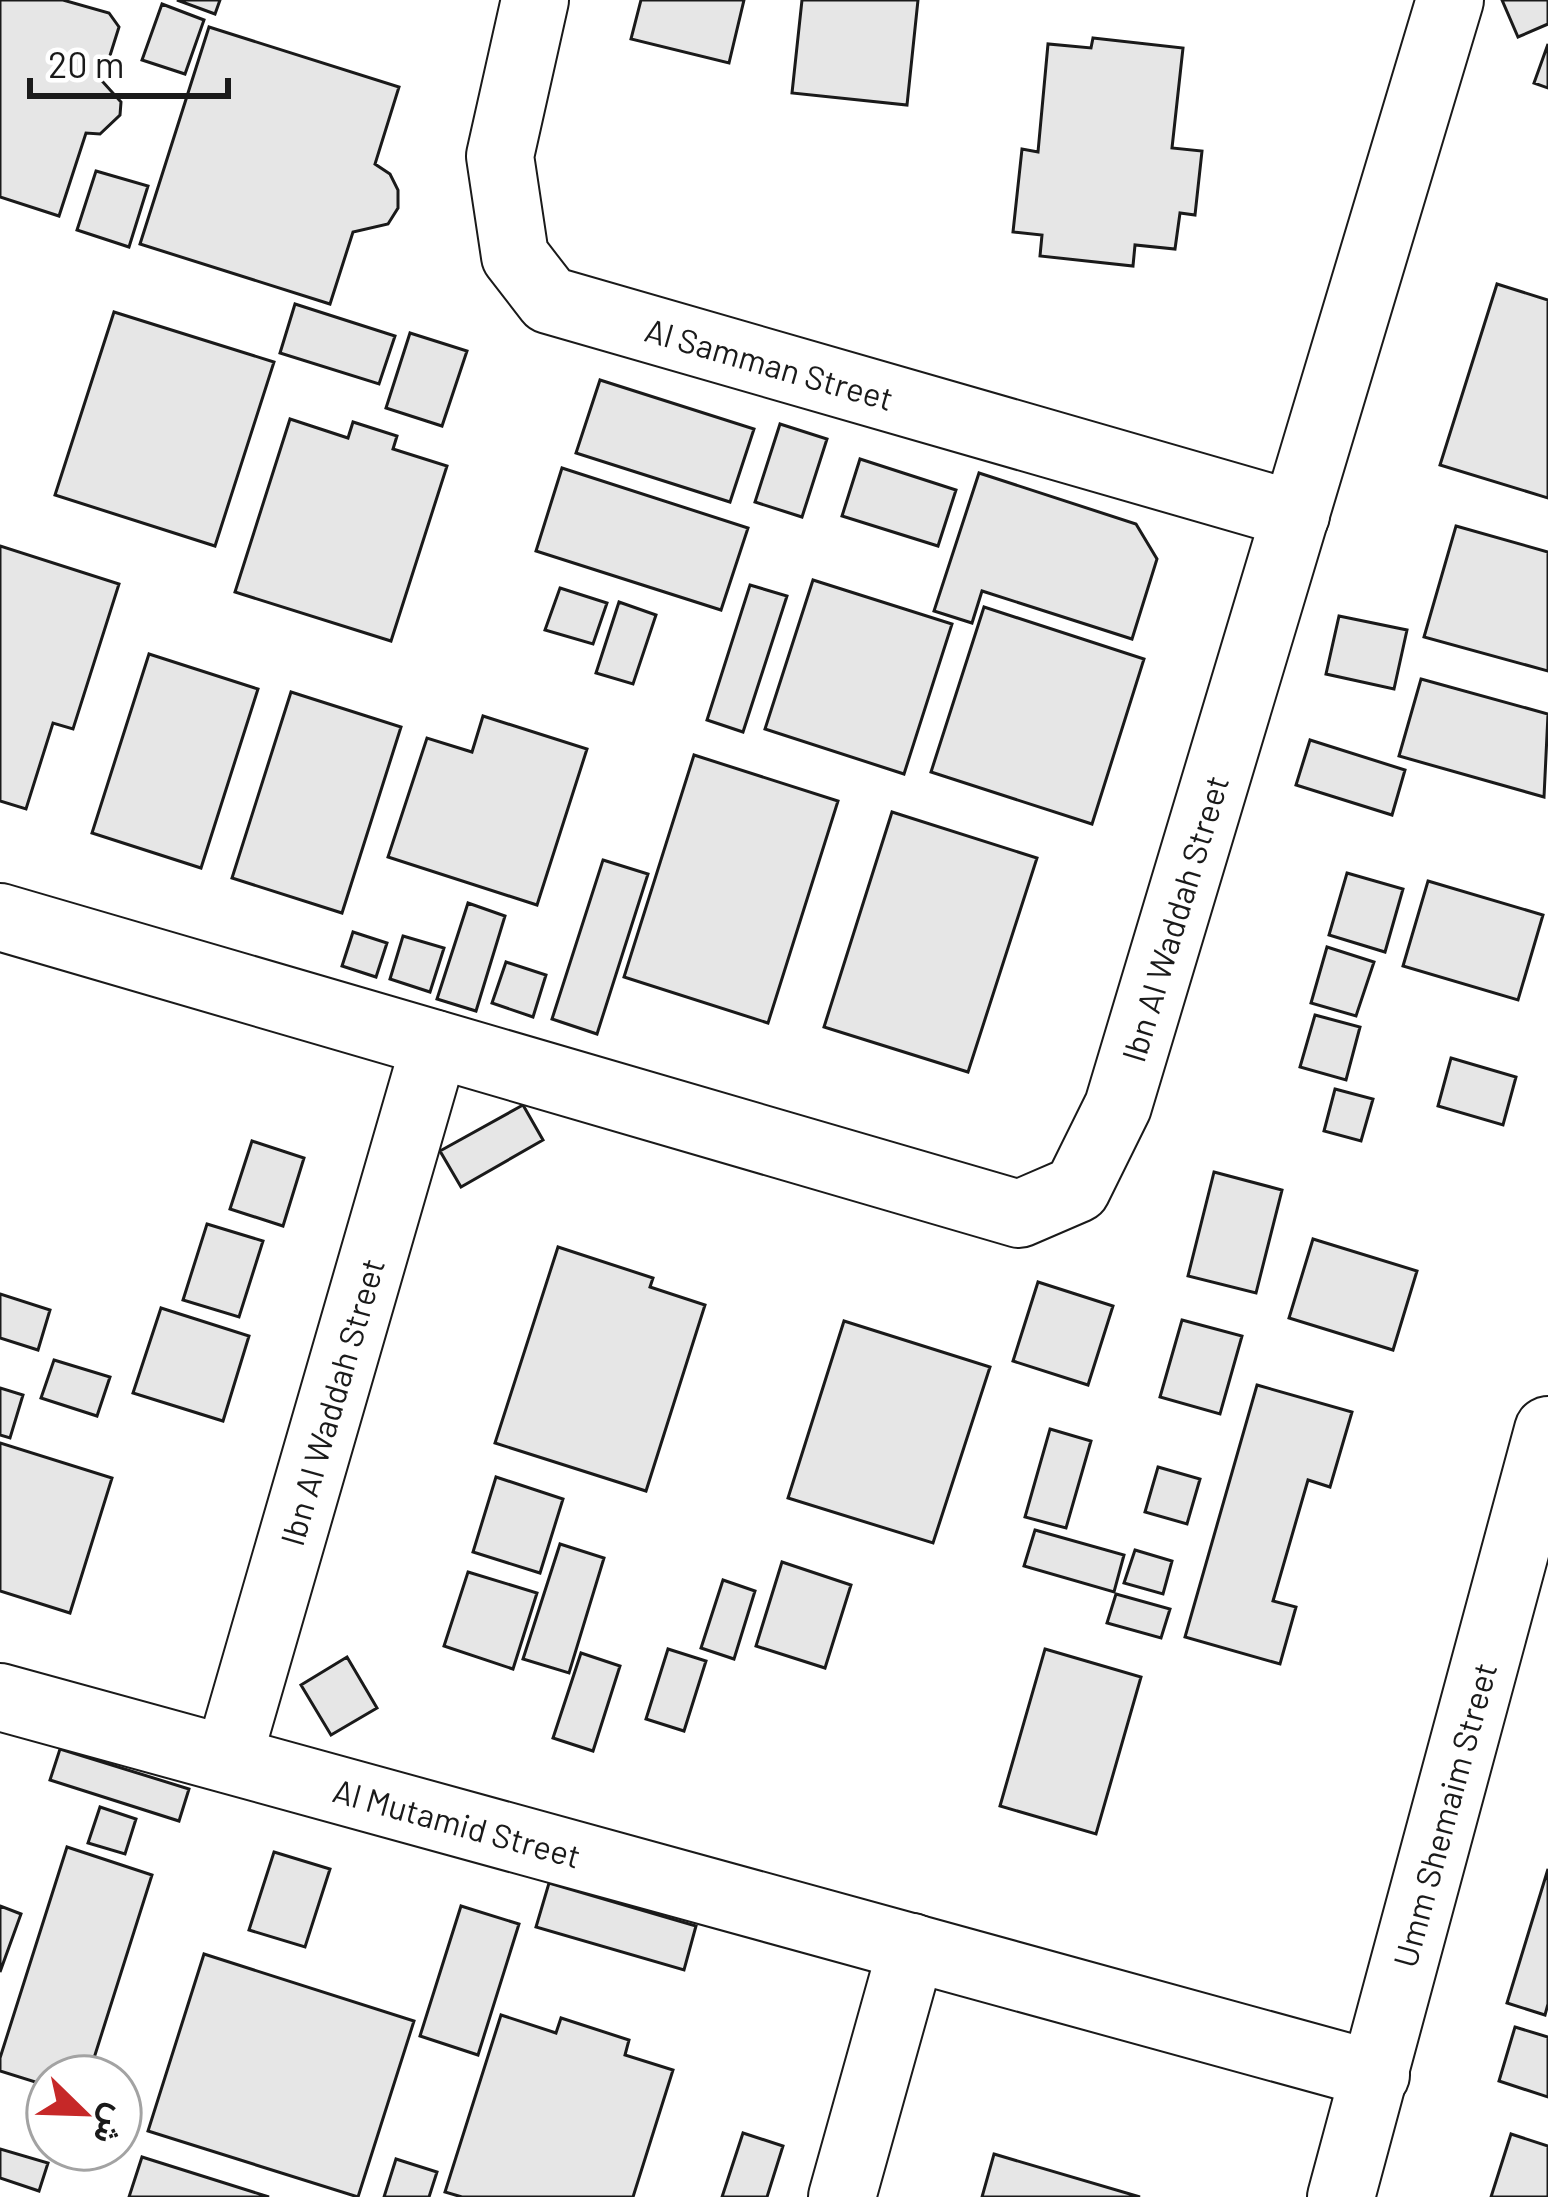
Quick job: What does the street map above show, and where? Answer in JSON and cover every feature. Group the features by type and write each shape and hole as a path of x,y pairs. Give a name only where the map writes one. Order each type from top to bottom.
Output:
{"street":[{"name":"Al Samman Street","path":"535,0 500,156 515,256 549,300 1296,514"},
{"name":"Ibn Al Waddah Street","path":"0,917 1019,1214 1076,1189 1118,1106 1450,0"},
{"name":"Ibn Al Waddah Street","path":"228,1759 435,1044"},
{"name":"Umm Shemaim Street","path":"1341,2197 1548,1430"},
{"name":"Al Mutamid Street","path":"0,1697 1376,2074"},
{"path":"842,2197 912,1947"}],"building":[{"path":"0,0 63,0 109,13 119,27 102,81 121,102 120,115 100,134 86,133 59,216 0,197"},
{"path":"177,0 220,0 215,14"},
{"path":"641,0 744,0 729,63 631,39"},
{"path":"802,0 918,0 907,105 792,93"},
{"path":"1502,0 1548,0 1548,24 1518,37"},
{"path":"162,4 204,20 185,74 142,60"},
{"path":"209,27 399,87 375,164 390,174 398,190 398,208 388,224 353,232 330,304 140,244"},
{"path":"1093,38 1183,48 1172,148 1202,151 1195,215 1180,213 1175,249 1135,245 1133,266 1040,256 1042,235 1013,232 1022,149 1038,152 1048,44 1091,48"},
{"path":"1548,44 1548,88 1534,83"},
{"path":"96,171 148,186 129,247 77,230"},
{"path":"1497,284 1548,300 1548,498 1440,465"},
{"path":"295,304 395,336 379,384 280,353"},
{"path":"114,312 274,362 215,546 55,495"},
{"path":"410,333 467,351 442,426 386,408"},
{"path":"600,380 754,429 730,502 576,453"},
{"path":"290,419 348,438 353,422 397,436 393,449 447,466 391,641 235,592"},
{"path":"780,424 827,439 802,517 755,502"},
{"path":"860,459 956,490 938,546 842,516"},
{"path":"562,468 748,528 721,610 536,551"},
{"path":"979,473 1136,524 1157,559 1132,639 982,591 972,623 934,611"},
{"path":"1456,526 1548,552 1548,671 1424,637"},
{"path":"0,546 119,584 73,729 53,723 26,809 0,801"},
{"path":"813,580 952,624 904,774 765,729"},
{"path":"750,585 787,596 743,732 707,720"},
{"path":"560,588 607,603 593,644 545,630"},
{"path":"619,602 656,615 633,684 596,673"},
{"path":"984,607 1144,659 1092,824 931,772"},
{"path":"1339,616 1407,630 1394,689 1326,674"},
{"path":"149,654 258,689 201,868 92,833"},
{"path":"1421,679 1548,714 1544,797 1399,756"},
{"path":"291,692 401,727 342,913 232,878"},
{"path":"483,716 587,749 537,905 388,857 427,738 472,752"},
{"path":"1310,740 1405,770 1392,815 1296,785"},
{"path":"694,755 838,801 768,1023 624,977"},
{"path":"892,812 1037,858 968,1072 824,1027"},
{"path":"603,860 648,874 597,1034 552,1019"},
{"path":"1347,873 1403,889 1385,952 1329,935"},
{"path":"1428,881 1543,915 1518,1000 1403,966"},
{"path":"468,903 505,916 476,1011 437,999"},
{"path":"353,932 387,943 376,977 342,966"},
{"path":"403,936 444,948 430,992 390,979"},
{"path":"1327,947 1374,962 1356,1016 1311,1003"},
{"path":"506,962 546,975 533,1017 492,1003"},
{"path":"1315,1015 1360,1027 1346,1080 1300,1067"},
{"path":"1451,1058 1516,1077 1503,1125 1438,1106"},
{"path":"1335,1089 1373,1099 1361,1141 1324,1131"},
{"path":"523,1105 543,1140 461,1187 440,1151"},
{"path":"252,1141 304,1158 283,1226 230,1209"},
{"path":"1214,1172 1282,1190 1256,1293 1188,1276"},
{"path":"207,1224 263,1241 239,1317 183,1300"},
{"path":"1313,1239 1417,1271 1393,1350 1289,1318"},
{"path":"558,1247 653,1278 650,1287 705,1305 646,1491 495,1443"},
{"path":"1038,1282 1113,1306 1088,1385 1013,1361"},
{"path":"0,1294 50,1310 38,1350 0,1338"},
{"path":"161,1308 249,1336 223,1421 133,1393"},
{"path":"1182,1320 1242,1336 1220,1414 1160,1397"},
{"path":"844,1321 990,1367 933,1543 788,1498"},
{"path":"54,1360 110,1377 97,1416 41,1398"},
{"path":"1257,1385 1352,1412 1330,1487 1308,1480 1273,1601 1296,1607 1280,1664 1185,1637"},
{"path":"0,1388 23,1395 10,1438 0,1435"},
{"path":"1050,1429 1091,1441 1066,1528 1025,1517"},
{"path":"0,1443 112,1478 70,1613 0,1591"},
{"path":"1158,1467 1200,1479 1187,1524 1145,1512"},
{"path":"496,1477 563,1499 540,1573 473,1552"},
{"path":"1035,1530 1124,1555 1114,1592 1024,1566"},
{"path":"560,1544 604,1558 569,1673 523,1659"},
{"path":"1135,1550 1172,1561 1163,1594 1124,1583"},
{"path":"782,1562 851,1585 825,1668 756,1646"},
{"path":"468,1572 537,1593 513,1669 444,1646"},
{"path":"723,1580 755,1591 734,1659 701,1648"},
{"path":"1116,1594 1170,1609 1161,1638 1107,1623"},
{"path":"668,1649 706,1661 684,1731 646,1719"},
{"path":"1045,1649 1141,1677 1096,1834 1000,1806"},
{"path":"581,1653 620,1666 593,1751 553,1738"},
{"path":"347,1657 377,1708 331,1735 301,1685"},
{"path":"60,1749 189,1789 179,1821 50,1780"},
{"path":"100,1807 136,1819 125,1854 88,1843"},
{"path":"67,1847 152,1875 96,2053 24,2053 24,2078 0,2071 0,2058"},
{"path":"274,1852 330,1869 305,1947 249,1930"},
{"path":"1548,1869 1548,2004 1545,2015 1507,2003"},
{"path":"549,1883 696,1926 684,1970 536,1927"},
{"path":"0,1906 21,1914 0,1972"},
{"path":"461,1906 519,1924 478,2055 420,2036"},
{"path":"204,1954 414,2021 358,2197 148,2131"},
{"path":"501,2015 556,2033 561,2018 629,2040 625,2055 673,2070 633,2197 462,2197 445,2192"},
{"path":"1515,2027 1548,2037 1548,2097 1499,2081"},
{"path":"743,2133 783,2146 767,2197 722,2197"},
{"path":"1511,2134 1548,2146 1548,2197 1491,2197"},
{"path":"0,2149 24,2156 24,2173 45,2173 39,2191 0,2178"},
{"path":"994,2154 1140,2197 982,2197"},
{"path":"144,2158 269,2197 129,2197 137,2173 144,2173"},
{"path":"396,2159 437,2172 429,2197 384,2197"}]}
